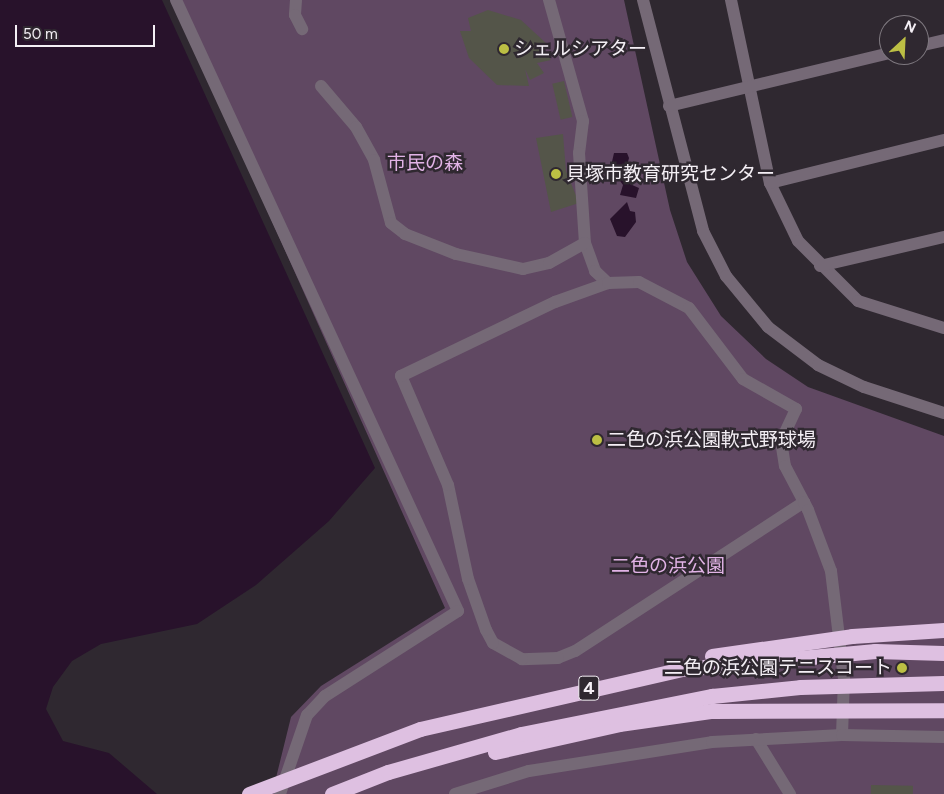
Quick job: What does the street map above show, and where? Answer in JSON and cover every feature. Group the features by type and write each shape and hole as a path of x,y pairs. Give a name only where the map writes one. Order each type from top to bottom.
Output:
{"highway":[{"path":"587,688 775,644 944,630"},
{"name":"4","path":"249,794 420,729 587,688 682,669 779,658 944,653"},
{"name":"4","path":"332,794 388,772 521,734 712,696 800,687 944,683"},
{"path":"388,772 619,724 712,711 944,710"}],"street":[{"path":"176,0 458,612 325,696 307,715 280,794"},
{"path":"296,0 295,15 302,29"},
{"path":"549,0 583,121 579,153 584,243 595,271 608,283"},
{"path":"643,0 703,231 726,276 746,304 793,349 840,378 944,413"},
{"path":"731,0 747,88 770,183 798,241 820,266 858,301 944,328"},
{"path":"929,44 944,40"},
{"path":"669,106 879,55"},
{"path":"321,86 356,127 374,160 391,223 406,234 456,254 523,270 549,262 584,243"},
{"path":"770,183 944,140"},
{"path":"820,266 944,237"},
{"path":"804,502 575,651 558,658 522,659 494,643 468,579 448,484 401,376 555,302 608,283 639,282 689,308 743,379 796,410 781,441 785,466 804,502 831,571 844,678 842,735"},
{"path":"455,794 529,772 609,755 756,738 842,735 944,737"},
{"path":"756,738 790,794"}],"green space":[{"name":"二色の浜公園","path":"173,0 624,0 670,210 687,262 721,316 766,359 808,387 944,436 944,794 272,794 291,717 321,686 445,608"}],"shaded area":[{"path":"0,0 162,0 375,468 329,521 256,585 197,624 101,644 72,661 53,687 46,709 63,741 109,753 157,794 0,794"},
{"path":"614,153 627,153 629,158 623,181 639,188 636,198 620,195 623,185 617,177 622,171 611,166"},
{"path":"627,202 630,211 635,212 636,222 625,237 617,236 610,219"}],"building":[{"name":"シェルシアター","path":"488,10 521,20 547,44 543,47 551,60 537,63 544,73 530,80 525,69 529,86 497,85 469,58 460,31 471,31 468,18"},
{"path":"564,81 572,117 561,120 552,84"},
{"name":"貝塚市教育研究センター","path":"563,134 566,171 579,203 551,212 536,138"},
{"path":"871,785 913,786 913,794 871,794"}],"place":[{"name":"シェルシアター","path":"504,49"},
{"name":"貝塚市教育研究センター","path":"556,174"},
{"name":"二色の浜公園軟式野球場","path":"597,440"},
{"name":"二色の浜公園テニスコート","path":"902,668"}],"park label":[{"name":"市民の森","path":"425,163"}]}
